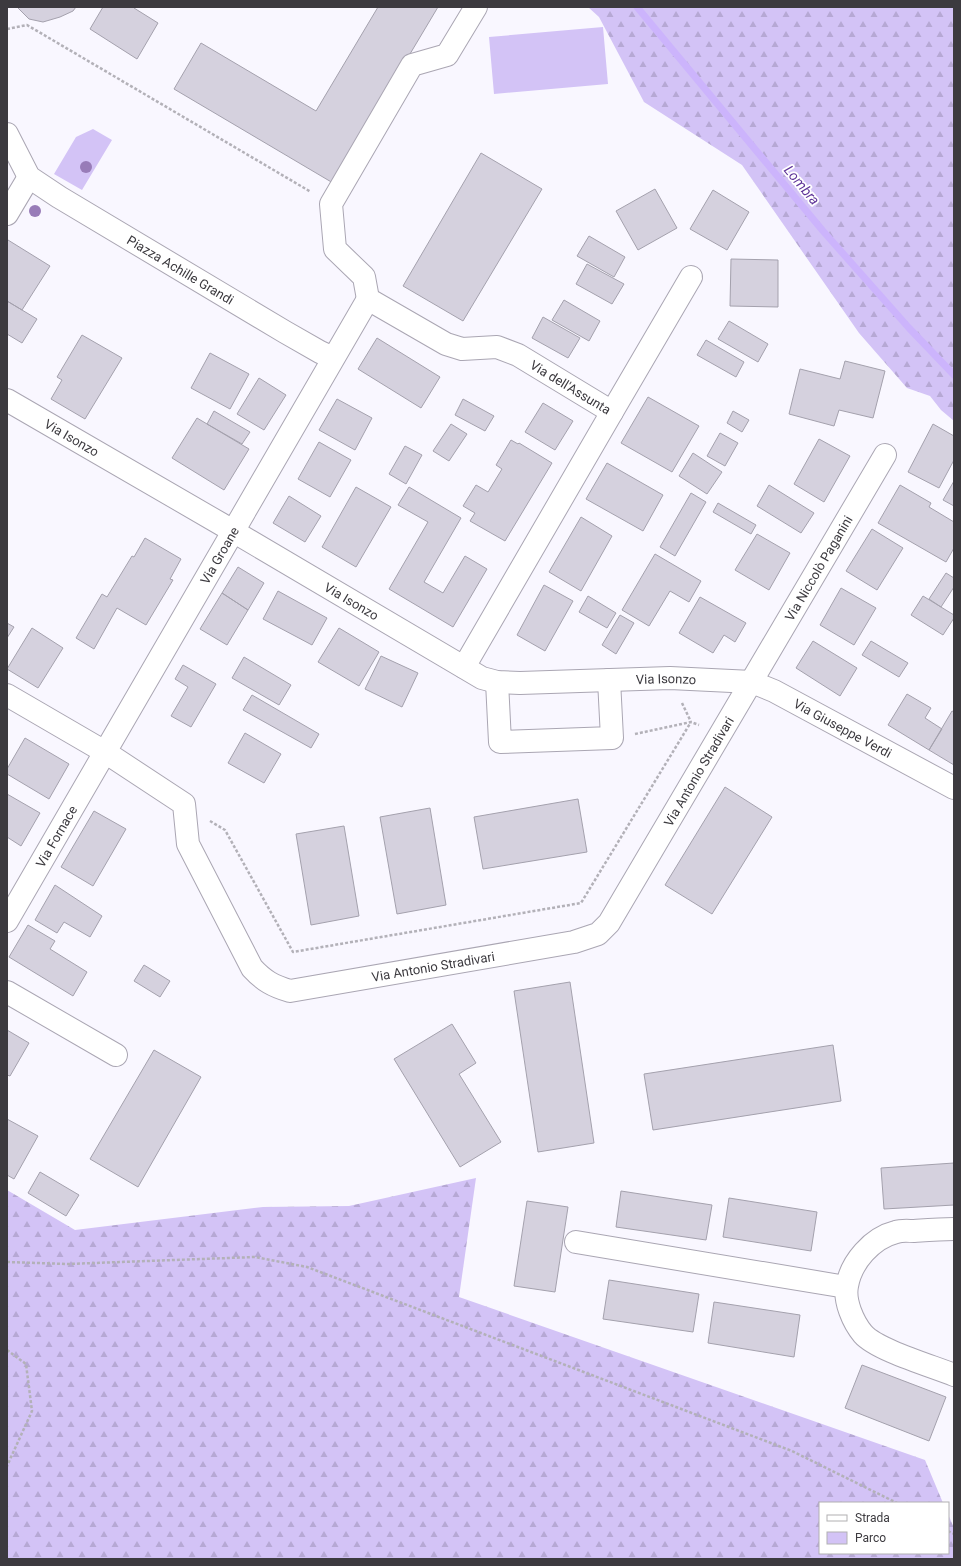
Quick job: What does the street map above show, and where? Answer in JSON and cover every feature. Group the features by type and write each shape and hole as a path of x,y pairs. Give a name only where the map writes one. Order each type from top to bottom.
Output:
{"street":[{"path":"333,358 368,299 364,277 335,249 331,204 412,65 447,55 476,7"},
{"name":"Piazza Achille Grandi","path":"7,134 30,177 66,202 320,352 333,358"},
{"path":"7,214 30,177"},
{"path":"612,412 691,277"},
{"name":"Via dell'Assunta","path":"368,299 446,344 462,349 497,347 518,355 612,412 464,667"},
{"name":"Via Groane","path":"105,752 333,358"},
{"name":"Via Isonzo","path":"7,400 482,678 498,682 670,678 729,680"},
{"name":"Via Niccolò Paganini","path":"752,682 885,455"},
{"path":"498,682 500,742 612,738 609,680"},
{"name":"Via Giuseppe Verdi","path":"729,680 752,682 774,692 954,788"},
{"name":"Via Antonio Stradivari","path":"184,804 188,844 252,968 263,979 278,988 290,991 574,942 598,934 610,923 752,682"},
{"path":"7,695 105,752 184,804"},
{"name":"Via Fornace","path":"7,921 105,752"},
{"path":"7,992 116,1055"},
{"path":"954,1229 896,1232 878,1240 864,1252 853,1267 846,1287 848,1305 863,1334 880,1347 954,1375"},
{"path":"576,1242 846,1287"}],"path":[{"path":"7,29 28,25 331,204"},
{"path":"184,804 225,830 293,952 581,903 691,722 612,738"},
{"path":"7,1262 68,1264 255,1257 307,1267 792,1451 895,1502"},
{"path":"7,1350 26,1364 32,1411 7,1466"}],"green space":[{"path":"588,7 954,7 954,421 941,410 930,396 907,388 859,333 742,165 644,102 599,17"},
{"path":"603,27 608,84 494,94 489,37"},
{"path":"93,129 112,140 82,190 54,174 76,137"},
{"path":"476,1178 459,1297 925,1460 943,1502 819,1502 819,1554 949,1554 949,1516 954,1528 954,1559 7,1559 7,1190 75,1230 263,1207 349,1206"}],"building":[{"path":"17,7 76,7 73,11 60,17 43,22 29,19"},
{"path":"103,7 134,7 158,23 137,59 90,29"},
{"path":"378,7 438,7 333,183 174,89 201,43 316,111"},
{"path":"481,153 542,189 463,321 403,286"},
{"path":"655,189 677,228 638,250 616,211"},
{"path":"713,190 749,212 727,250 690,229"},
{"path":"589,236 625,257 614,277 577,256"},
{"path":"8,240 50,266 22,310 7,301"},
{"path":"731,259 778,260 778,307 730,306"},
{"path":"587,264 624,284 612,304 576,284"},
{"path":"564,300 600,321 589,341 552,320"},
{"path":"7,301 37,319 22,343 7,334"},
{"path":"543,317 580,338 568,358 532,338"},
{"path":"729,321 768,344 758,362 718,339"},
{"path":"82,335 122,358 85,419 51,399 62,380 57,377"},
{"path":"377,338 440,377 421,408 358,369"},
{"path":"706,340 744,362 736,377 697,355"},
{"path":"210,353 249,374 230,409 191,388"},
{"path":"845,361 885,371 873,418 839,410 834,426 789,414 800,369 840,379"},
{"path":"259,378 286,395 264,430 237,414"},
{"path":"648,397 699,426 672,472 621,443"},
{"path":"337,399 372,418 355,450 319,430"},
{"path":"463,399 494,416 485,431 455,415"},
{"path":"543,403 573,421 555,450 525,432"},
{"path":"214,411 250,432 242,444 207,424"},
{"path":"733,411 749,420 742,432 727,423"},
{"path":"197,418 249,449 224,490 172,458"},
{"path":"451,424 467,434 449,461 433,451"},
{"path":"933,424 954,436 954,460 939,488 908,472"},
{"path":"720,433 738,443 725,466 707,456"},
{"path":"819,439 850,456 824,502 794,484"},
{"path":"511,440 518,444 519,443 552,463 505,541 470,521 475,513 463,506 476,485 488,492 502,469 496,465"},
{"path":"319,442 351,460 330,497 298,479"},
{"path":"405,446 422,455 406,484 389,474"},
{"path":"693,453 722,472 707,494 679,476"},
{"path":"607,463 663,495 643,531 586,499"},
{"path":"954,481 954,506 943,500"},
{"path":"769,485 814,513 801,533 757,506"},
{"path":"900,485 931,503 929,507 954,522 954,548 946,562 878,523"},
{"path":"356,487 391,507 356,567 322,547"},
{"path":"409,487 461,518 424,582 443,593 465,556 487,569 453,627 389,589 428,522 398,505"},
{"path":"691,493 706,502 675,556 660,547"},
{"path":"289,496 321,516 305,542 273,523"},
{"path":"718,503 756,525 751,534 713,512"},
{"path":"581,517 612,536 581,591 549,572"},
{"path":"872,529 903,548 877,590 846,571"},
{"path":"757,534 790,553 769,590 735,570"},
{"path":"145,538 181,559 170,579 173,580 146,625 117,608 94,649 76,638 102,594 107,597"},
{"path":"655,554 701,581 689,602 670,591 649,626 622,610"},
{"path":"238,567 264,583 248,610 222,593"},
{"path":"946,573 954,578 954,587 941,607 929,599"},
{"path":"544,585 573,601 545,651 517,635"},
{"path":"841,588 876,608 854,645 820,625"},
{"path":"278,591 327,618 312,645 263,619"},
{"path":"222,593 248,610 227,645 200,629"},
{"path":"588,596 616,613 607,628 579,612"},
{"path":"923,596 954,615 954,618 943,635 911,615"},
{"path":"700,597 746,623 735,642 724,635 713,653 679,633"},
{"path":"620,615 634,623 616,654 602,645"},
{"path":"7,623 14,627 7,638"},
{"path":"32,628 63,648 38,688 7,669"},
{"path":"339,628 379,652 359,686 318,662"},
{"path":"813,641 857,668 840,696 796,668"},
{"path":"871,641 908,663 899,677 862,655"},
{"path":"381,656 418,673 402,707 365,689"},
{"path":"244,657 291,685 279,705 232,678"},
{"path":"183,665 216,684 191,727 171,716 188,687 175,679"},
{"path":"907,694 931,708 925,718 942,729 929,750 888,725"},
{"path":"252,695 319,734 311,748 243,710"},
{"path":"952,711 954,712 954,765 929,750"},
{"path":"245,733 281,754 264,783 228,763"},
{"path":"25,738 69,764 49,799 7,774 7,769"},
{"path":"725,787 772,817 712,914 665,885"},
{"path":"7,794 40,813 21,846 7,837"},
{"path":"578,799 587,852 483,869 474,817"},
{"path":"430,808 446,905 397,914 380,817"},
{"path":"94,811 126,829 93,886 61,867"},
{"path":"344,826 359,916 311,925 296,834"},
{"path":"55,885 102,916 90,937 64,922 57,933 35,920"},
{"path":"28,925 55,941 50,949 87,972 73,996 9,957"},
{"path":"144,965 170,981 160,997 134,981"},
{"path":"570,982 594,1143 538,1152 514,991"},
{"path":"452,1024 476,1063 459,1074 501,1142 460,1167 394,1059"},
{"path":"7,1030 29,1043 10,1076 7,1075"},
{"path":"833,1045 841,1101 653,1130 644,1074"},
{"path":"154,1050 201,1077 138,1187 90,1159"},
{"path":"7,1119 38,1136 14,1179 7,1175"},
{"path":"954,1163 954,1205 884,1209 881,1168"},
{"path":"40,1172 79,1195 66,1216 28,1193"},
{"path":"621,1191 712,1205 706,1240 616,1227"},
{"path":"729,1198 817,1212 811,1251 723,1237"},
{"path":"527,1201 568,1207 555,1292 514,1286"},
{"path":"609,1280 699,1294 693,1332 603,1319"},
{"path":"714,1302 800,1315 794,1357 708,1343"},
{"path":"862,1365 946,1397 929,1441 845,1408"}],"waterway":[{"name":"Lombra","path":"637,7 823,231 909,328 954,375"}]}
